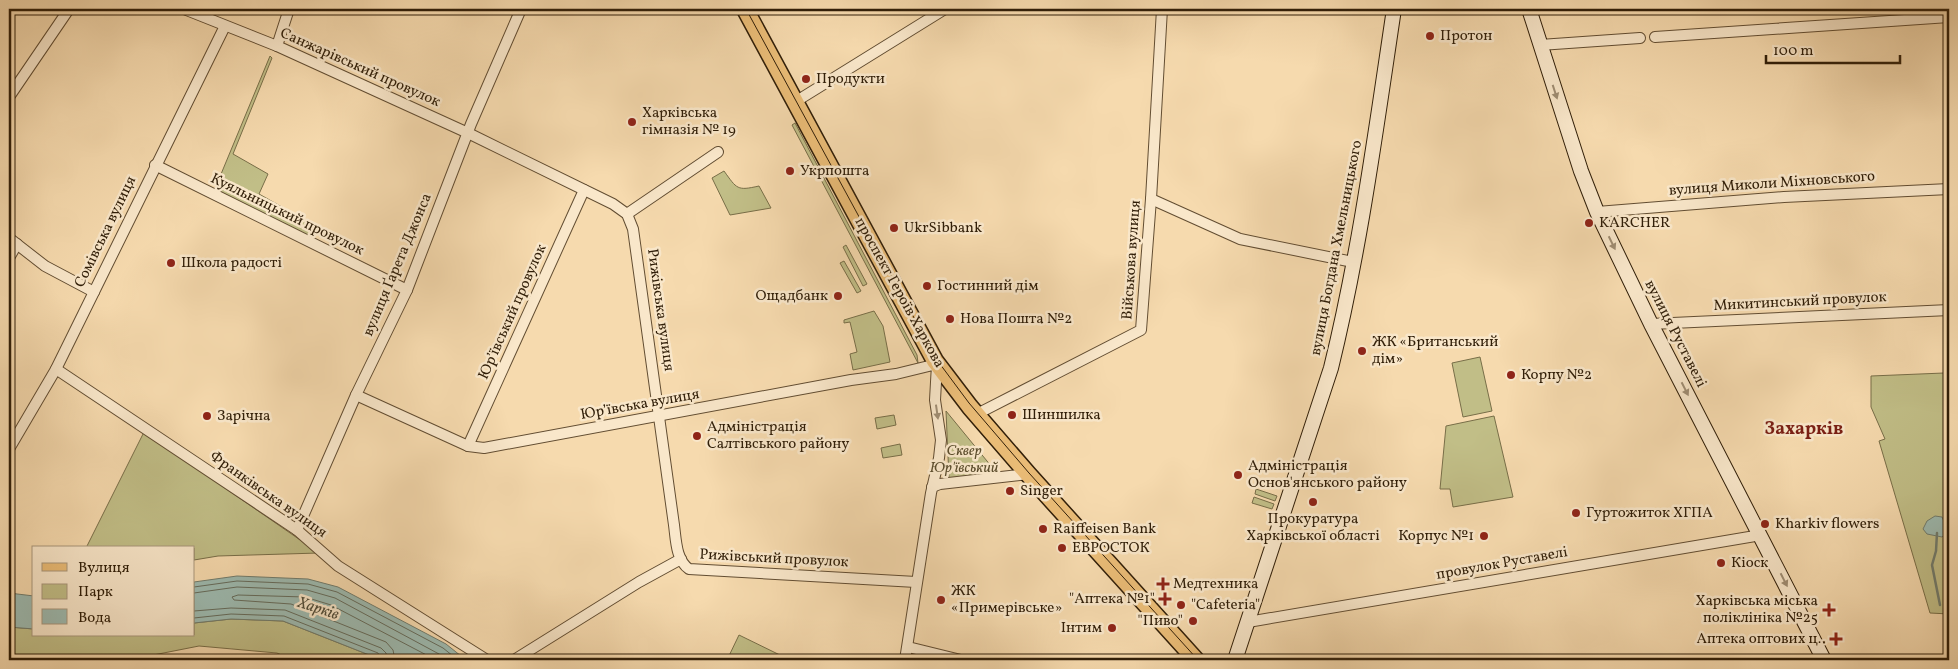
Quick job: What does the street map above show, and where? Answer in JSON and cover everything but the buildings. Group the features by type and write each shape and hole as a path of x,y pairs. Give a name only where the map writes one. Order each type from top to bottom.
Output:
{"main road":[{"name":"проспект Героїв Харкова","path":"745,9 797,100 937,364 1028,474 1196,660"}],"street":[{"path":"9,97 69,9"},
{"name":"Санжарівський провулок","path":"184,9 277,46 468,133"},
{"path":"277,46 289,9"},
{"name":"вулиця Ґарета Джонса","path":"297,530 356,395 407,290 468,133 520,9"},
{"path":"797,100 945,9"},
{"name":"Військова вулиця","path":"977,414 1141,330 1152,199 1162,9"},
{"name":"вулиця Богдана Хмельницького","path":"1234,660 1331,368 1354,262 1394,9"},
{"name":"вулиця Руставелі","path":"1529,9 1597,212 1651,324 1824,660"},
{"path":"1655,37 1949,17"},
{"name":"Сомівська вулиця","path":"9,449 56,369 225,26"},
{"path":"1540,45 1640,38"},
{"path":"468,133 620,208 627,214 718,152"},
{"name":"Куяльницький провулок","path":"155,165 407,290"},
{"name":"вулиця Миколи Міхновського","path":"1597,212 1784,197 1949,189"},
{"name":"Юр’ївський провулок","path":"468,446 584,190"},
{"path":"1152,199 1240,239 1354,262"},
{"name":"Рижівська вулиця","path":"627,214 633,230 674,525 681,559"},
{"path":"9,258 13,241 45,266 94,292"},
{"name":"Микитинський провулок","path":"1651,324 1949,310"},
{"path":"905,660 916,582 941,440 935,400 937,364"},
{"name":"Юр’ївська вулиця","path":"356,395 468,446 484,448 851,380 910,372 937,364"},
{"name":"Франківська вулиця","path":"56,369 297,530 338,566 487,660"},
{"path":"932,487 940,484 1028,474"},
{"name":"провулок Руставелі","path":"1248,622 1761,535"},
{"name":"Рижівський провулок","path":"514,660 639,582 681,559 683,565 689,569 916,582"},
{"path":"908,647 961,660"}],"green space":[{"path":"270,56 272,58 233,154 268,174 259,194 314,225 309,237 214,191"},
{"path":"795,123 917,355 918,363 792,125"},
{"path":"724,171 738,187 759,186 771,208 730,215 712,178"},
{"path":"846,245 867,284 863,286 843,247"},
{"path":"844,261 861,291 857,293 840,263"},
{"path":"874,311 883,326 890,362 853,370 850,354 857,352 850,322 844,323 844,320"},
{"path":"1480,357 1492,411 1463,417 1452,363"},
{"path":"1944,373 1949,376 1949,614 1930,613 1879,441 1885,439 1871,407 1871,376"},
{"name":"Сквер Юр'ївський","path":"946,411 996,472 949,479"},
{"path":"894,415 896,425 877,429 875,418"},
{"path":"1494,416 1513,497 1453,507 1450,489 1440,489 1446,426"},
{"path":"144,432 319,553 218,556 195,560 195,546 87,546"},
{"path":"900,444 902,455 883,458 881,448"},
{"path":"1256,489 1277,496 1275,501 1255,494"},
{"path":"1254,497 1274,504 1272,509 1252,503"},
{"path":"231,619 283,621 382,660 292,660 277,653 199,646 128,660 9,660 9,627 32,629 32,636 195,636 195,623"},
{"path":"739,635 784,657 782,660 727,660"}],"water":[{"path":"1935,516 1942,517 1946,526 1946,534 1942,537 1927,534 1923,529 1927,521"},
{"name":"Харків","path":"237,576 308,579 338,587 446,644 466,660 382,660 283,621 231,619 195,623 195,582"},
{"path":"9,593 32,596 32,629 9,627"}],"waterway":[{"path":"1937,533 1936,551 1932,565 1940,605"}],"tram line":[{"path":"746,9 937,360 969,403 1029,473 1198,660"}],"place":[{"name":"Протон","path":"1430,36"},
{"name":"Продукти","path":"806,79"},
{"name":"Харківська гімназія № 19","path":"632,122"},
{"name":"Укрпошта","path":"790,171"},
{"name":"KARCHER","path":"1589,223"},
{"name":"UkrSibbank","path":"894,228"},
{"name":"Школа радості","path":"171,263"},
{"name":"Гостинний дім","path":"927,286"},
{"name":"Ощадбанк","path":"838,296"},
{"name":"Нова Пошта №2","path":"950,319"},
{"name":"ЖК «Британський дім»","path":"1362,351"},
{"name":"Корпу №2","path":"1511,375"},
{"name":"Шиншилка","path":"1012,415"},
{"name":"Зарічна","path":"207,416"},
{"name":"Адміністрація Салтівського району","path":"697,436"},
{"name":"Адміністрація Основ'янського району","path":"1238,475"},
{"name":"Singer","path":"1010,491"},
{"name":"Прокуратура Харківської області","path":"1313,502"},
{"name":"Гуртожиток ХГПА","path":"1576,513"},
{"name":"Kharkiv flowers","path":"1765,524"},
{"name":"Raiffeisen Bank","path":"1043,529"},
{"name":"Корпус №1","path":"1484,536"},
{"name":"ЕВРОСТОК","path":"1062,548"},
{"name":"Кіоск","path":"1721,563"},
{"name":"Медтехника","path":"1163,584"},
{"name":"\"Аптека №1\"","path":"1165,599"},
{"name":"ЖК «Примерівське»","path":"941,600"},
{"name":"\"Cafeteria\"","path":"1181,605"},
{"name":"Харківська міська поліклініка №25","path":"1829,610"},
{"name":"\"Пиво\"","path":"1193,621"},
{"name":"Інтим","path":"1112,628"},
{"name":"Аптека оптових ц‥","path":"1836,639"}],"district":[{"name":"Захарків","path":"1804,429"}]}
